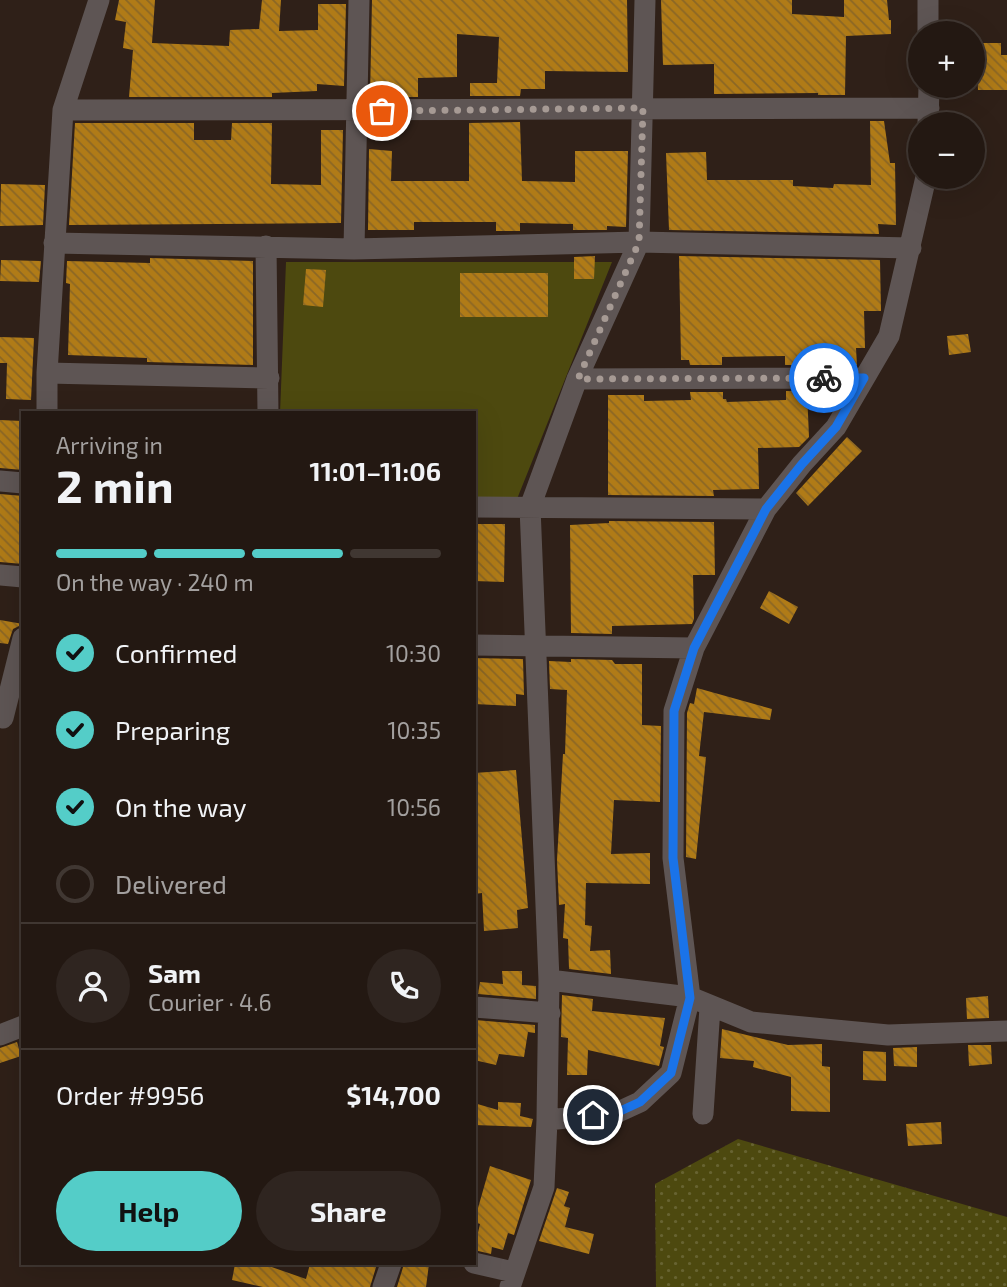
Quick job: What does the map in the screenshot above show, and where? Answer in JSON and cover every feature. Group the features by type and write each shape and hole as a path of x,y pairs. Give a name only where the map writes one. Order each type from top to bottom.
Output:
{"street":[{"path":"47,411 63,110 99,0"},
{"path":"354,249 359,0"},
{"path":"476,1265 511,1279 544,1187 550,1013 530,507 578,379 639,242 645,0"},
{"path":"928,0 928,21"},
{"path":"63,110 643,108 908,115"},
{"path":"547,1119 616,1113 640,1102 671,1073 690,998 673,858 674,711 694,648 766,509 836,427 889,336 923,189"},
{"path":"54,243 354,249 639,242 911,248"},
{"path":"266,246 268,411"},
{"path":"47,373 269,378"},
{"path":"578,379 864,378"},
{"path":"0,481 21,483"},
{"path":"476,507 766,509"},
{"path":"0,575 21,577"},
{"path":"476,645 694,648"},
{"path":"3,718 21,646"},
{"path":"549,980 690,998 751,1022 888,1035 1007,1031"},
{"path":"476,1006 550,1013"},
{"path":"703,1114 710,1007"},
{"path":"0,1035 21,1028"},
{"path":"383,1287 391,1265"}],"shaded area":[{"path":"286,262 612,262 517,499 476,499 476,411 280,411"},
{"path":"738,1139 1007,1217 1007,1287 656,1287 655,1184"}],"building":[{"path":"119,0 155,0 152,43 229,46 230,30 259,29 262,0 281,0 279,31 318,30 318,4 346,4 344,86 317,84 317,91 272,93 272,97 129,97 133,50 123,48 126,22 115,20"},
{"path":"372,0 627,0 628,72 545,71 545,89 521,89 520,96 470,96 470,83 497,83 499,37 457,34 457,77 418,78 418,97 370,97"},
{"path":"661,0 792,0 792,14 844,17 844,0 887,0 891,34 846,36 845,95 714,94 714,64 663,65"},
{"path":"985,43 1001,43 1001,55 1007,55 1007,90 985,90"},
{"path":"870,121 884,121 890,163 895,163 896,225 878,224 879,234 669,230 666,153 706,152 707,180 793,180 793,186 833,188 834,184 871,185"},
{"path":"520,122 522,181 575,182 575,151 628,151 626,227 573,230 573,224 520,223 520,231 496,231 496,222 414,222 414,230 368,230 369,149 392,151 391,181 469,181 469,123"},
{"path":"75,123 194,123 194,140 231,140 232,123 272,123 271,184 321,185 321,130 343,130 341,223 69,225"},
{"path":"1,184 45,185 43,225 0,226"},
{"path":"595,256 594,279 574,279 574,257"},
{"path":"679,256 880,260 881,311 864,311 865,348 856,348 857,365 785,365 785,356 722,357 722,365 690,365 689,360 681,360"},
{"path":"150,258 253,261 253,365 147,362 147,358 68,355 70,284 66,283 67,261 150,263"},
{"path":"1,260 41,261 39,282 0,281"},
{"path":"306,269 326,270 323,307 303,305"},
{"path":"460,273 548,273 548,317 460,317"},
{"path":"968,334 971,352 949,355 947,336"},
{"path":"0,337 34,338 31,400 6,399 7,363 0,363"},
{"path":"786,391 807,391 809,437 799,447 758,448 759,489 713,490 714,496 608,495 608,395 644,395 644,401 691,400 690,392 723,392 723,399 727,402 786,400"},
{"path":"0,420 21,421 21,470 0,468"},
{"path":"847,437 862,451 808,506 796,493"},
{"path":"0,494 21,496 21,564 0,562"},
{"path":"609,521 714,522 715,575 693,575 692,624 612,626 612,634 571,633 570,525"},
{"path":"476,524 505,524 504,582 476,581"},
{"path":"769,591 798,607 789,624 760,608"},
{"path":"0,620 21,624 13,629 8,644 0,643"},
{"path":"476,658 523,659 524,695 516,694 516,706 476,704"},
{"path":"571,659 642,664 642,725 661,726 660,802 614,800 611,854 650,853 650,884 586,883 585,925 592,926 590,951 610,950 611,974 569,969 568,939 563,938 565,904 559,905 557,860 567,690 550,689 549,661 571,662"},
{"path":"697,688 772,709 770,720 704,712 699,756 706,757 696,859 686,857 687,713 690,703 694,704"},
{"path":"516,770 528,908 517,910 518,928 484,931 482,893 476,894 476,773"},
{"path":"502,971 522,971 522,985 536,986 536,999 478,994 480,982 503,984"},
{"path":"562,995 593,999 592,1011 665,1018 660,1046 664,1047 659,1066 588,1050 587,1075 567,1075 568,1038 561,1037"},
{"path":"988,996 989,1018 967,1019 966,998"},
{"path":"476,1020 535,1025 535,1033 528,1032 524,1057 499,1054 496,1065 476,1060"},
{"path":"722,1029 788,1045 822,1044 822,1066 830,1067 830,1112 791,1111 791,1077 753,1067 754,1061 720,1058"},
{"path":"17,1042 21,1056 0,1063 0,1048"},
{"path":"968,1045 991,1045 992,1064 969,1066"},
{"path":"917,1047 917,1067 894,1066 893,1048"},
{"path":"863,1051 886,1052 886,1081 863,1080"},
{"path":"498,1102 521,1103 520,1116 533,1119 531,1127 476,1125 476,1104 498,1110"},
{"path":"941,1122 942,1144 908,1146 906,1124"},
{"path":"490,1166 531,1180 514,1235 508,1233 503,1250 492,1247 491,1254 476,1250 480,1224 476,1223"},
{"path":"557,1188 569,1192 564,1206 570,1208 565,1227 594,1234 589,1254 539,1241"},
{"path":"235,1265 266,1265 306,1279 310,1265 377,1265 370,1287 263,1287 232,1280"},
{"path":"404,1265 429,1265 426,1287 397,1287"}],"way so far":[{"path":"382,111 643,108 639,242 578,379 824,378"}],"route":[{"path":"593,1115 616,1113 640,1102 671,1073 690,998 673,858 674,711 694,648 766,509 836,427 864,378 824,378"}]}
